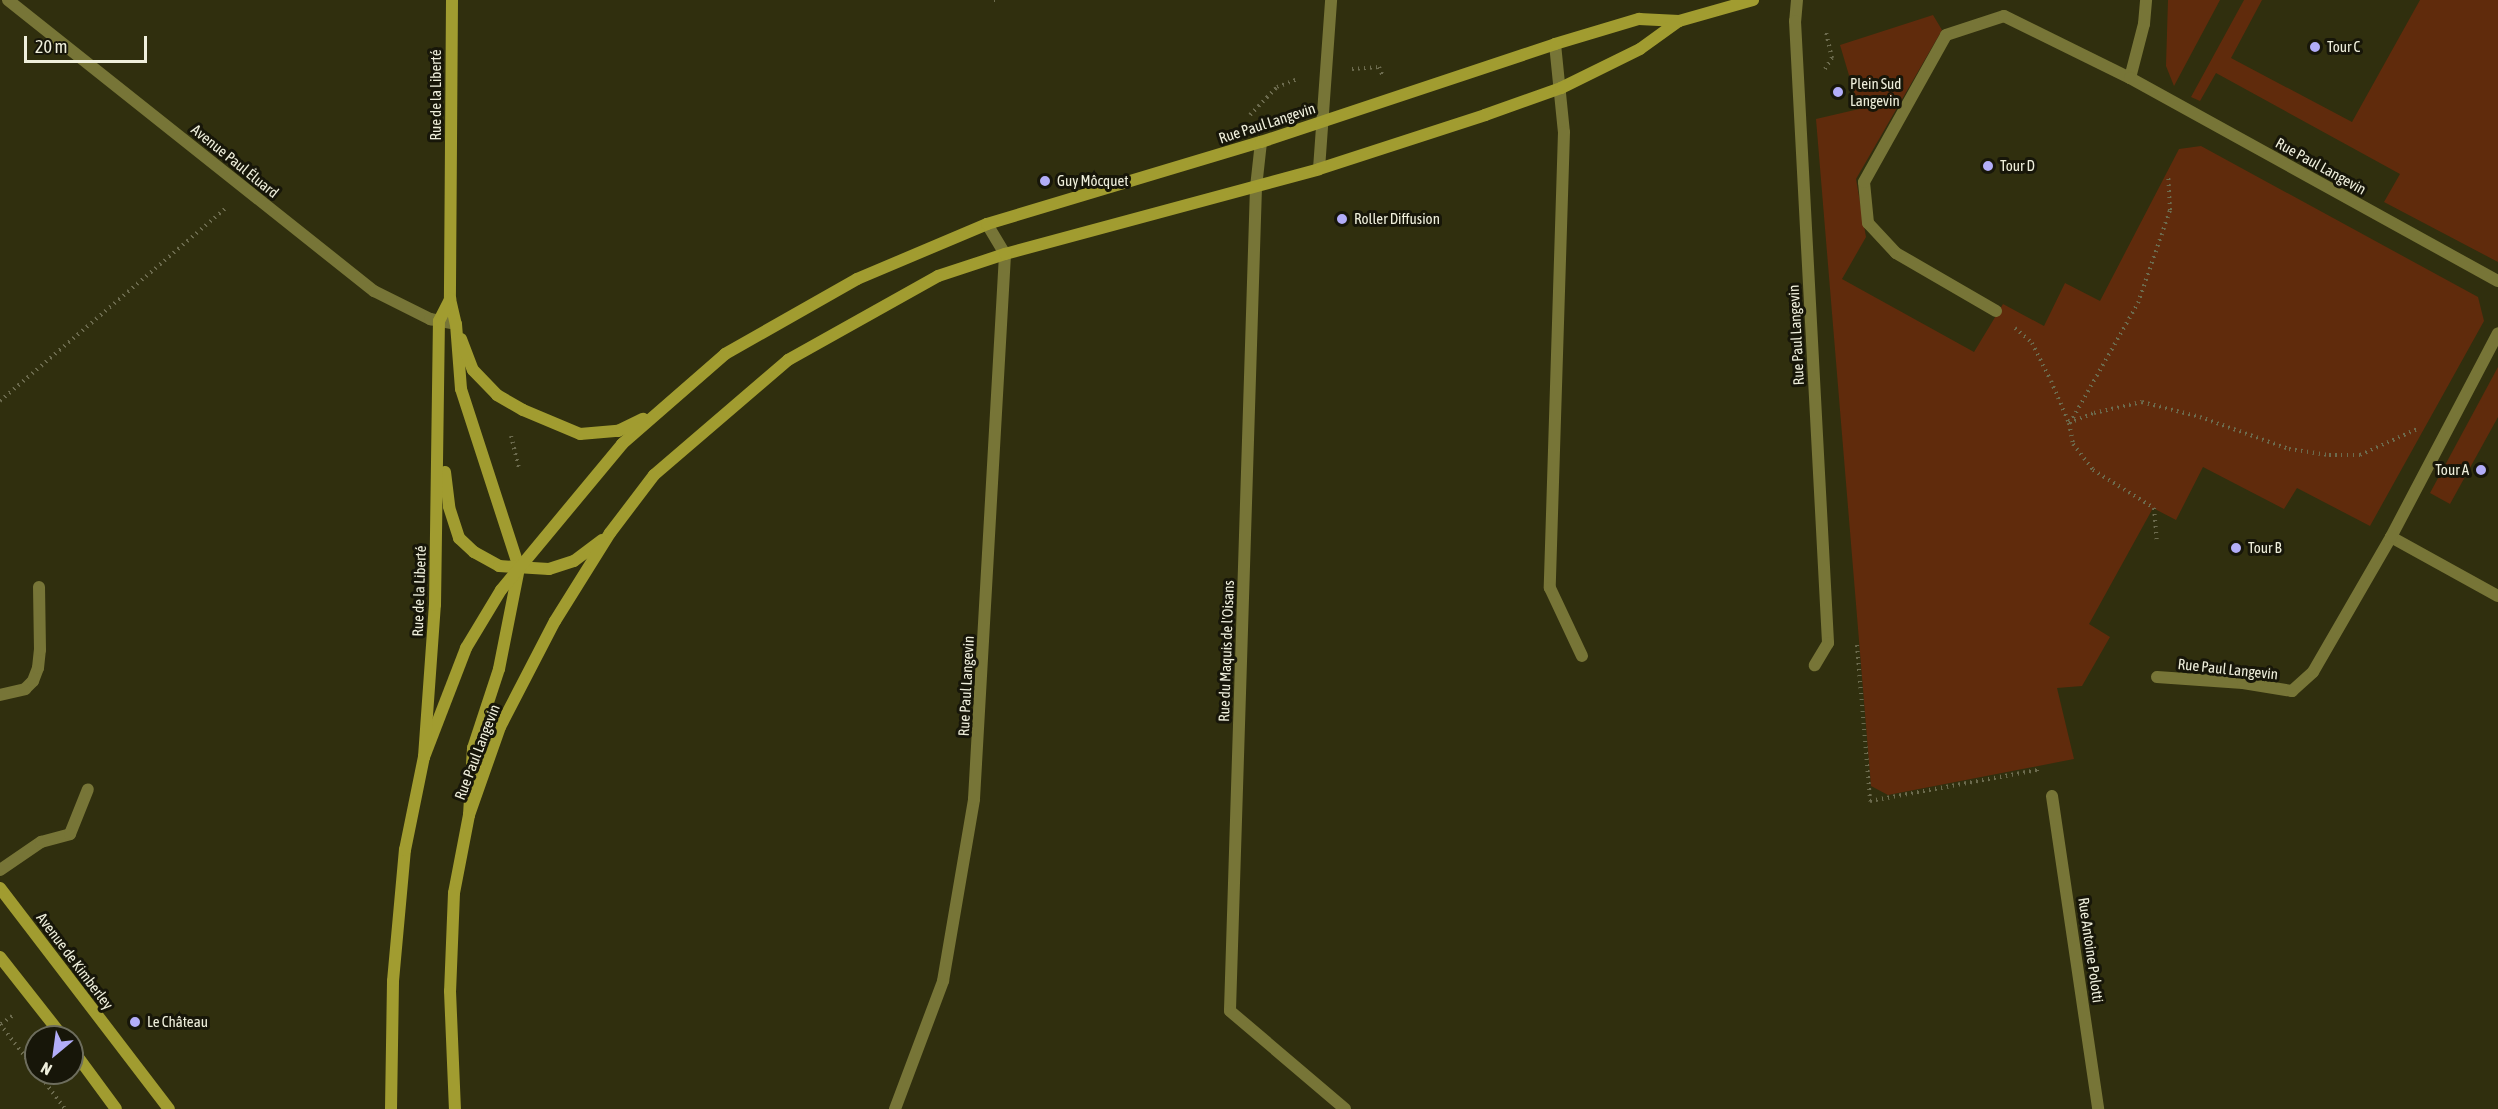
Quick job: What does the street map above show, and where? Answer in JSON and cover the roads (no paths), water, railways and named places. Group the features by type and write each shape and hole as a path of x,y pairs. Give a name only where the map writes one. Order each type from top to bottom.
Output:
{"street":[{"name":"Avenue Paul Éluard","path":"8,0 374,291 439,321 456,324"},
{"name":"Rue de la Liberté","path":"452,0 450,299 456,324 473,369 497,395 523,410 580,434 618,431 658,412"},
{"path":"1318,169 1331,0"},
{"name":"Rue Paul Langevin","path":"424,757 466,648 501,590 622,444 724,354 856,279 987,224 1261,142 1555,44 1639,19 1679,21 1754,0"},
{"name":"Rue Paul Langevin","path":"1797,0 1795,21 1828,643 1815,666"},
{"path":"2130,78 2144,24 2146,0"},
{"name":"Rue Paul Langevin","path":"1996,310 1896,253 1868,223 1864,182 1946,35 2004,16 2130,78 2498,281"},
{"name":"Rue Paul Langevin","path":"469,815 500,727 555,621 610,533 654,475 788,360 938,276 1005,254 1318,169 1561,88 1640,49 1679,21"},
{"path":"1555,44 1564,132 1550,588 1582,656"},
{"name":"Rue du Maquis de l'Oisans","path":"1261,142 1256,187 1230,1011 1346,1109"},
{"path":"987,224 1005,254"},
{"name":"Rue Paul Langevin","path":"896,1109 943,981 974,799 1005,254"},
{"name":"Rue de la Liberté","path":"424,757 435,605 439,321 450,299"},
{"name":"Rue de la Liberté","path":"456,324 461,389 519,568 499,669 473,748 469,815"},
{"name":"Rue Paul Langevin","path":"2157,677 2243,683 2292,691 2313,672 2391,537 2498,333"},
{"name":"Rue de la Liberté","path":"439,426 449,507 459,538 474,552 499,566 549,569 574,561 610,533"},
{"path":"2391,537 2498,596"},
{"path":"0,695 25,689 33,681 38,668 39,586"},
{"path":"391,1109 393,981 405,850 424,757"},
{"path":"0,870 41,842 70,834 88,789"},
{"name":"Rue Antoine Polotti","path":"2052,796 2098,1109"},
{"path":"455,1109 450,991 454,893 469,815"},
{"name":"Avenue de Kimberley","path":"0,888 169,1109"},
{"path":"0,957 54,1025"},
{"path":"84,1065 116,1109"}],"place":[{"name":"Tour C","path":"2315,47"},
{"name":"Plein Sud Langevin","path":"1838,92"},
{"name":"Tour D","path":"1988,166"},
{"name":"Guy Môcquet","path":"1045,181"},
{"name":"Roller Diffusion","path":"1342,219"},
{"name":"Tour A","path":"2481,470"},
{"name":"Tour B","path":"2236,548"},
{"name":"Le Château","path":"135,1022"}]}
